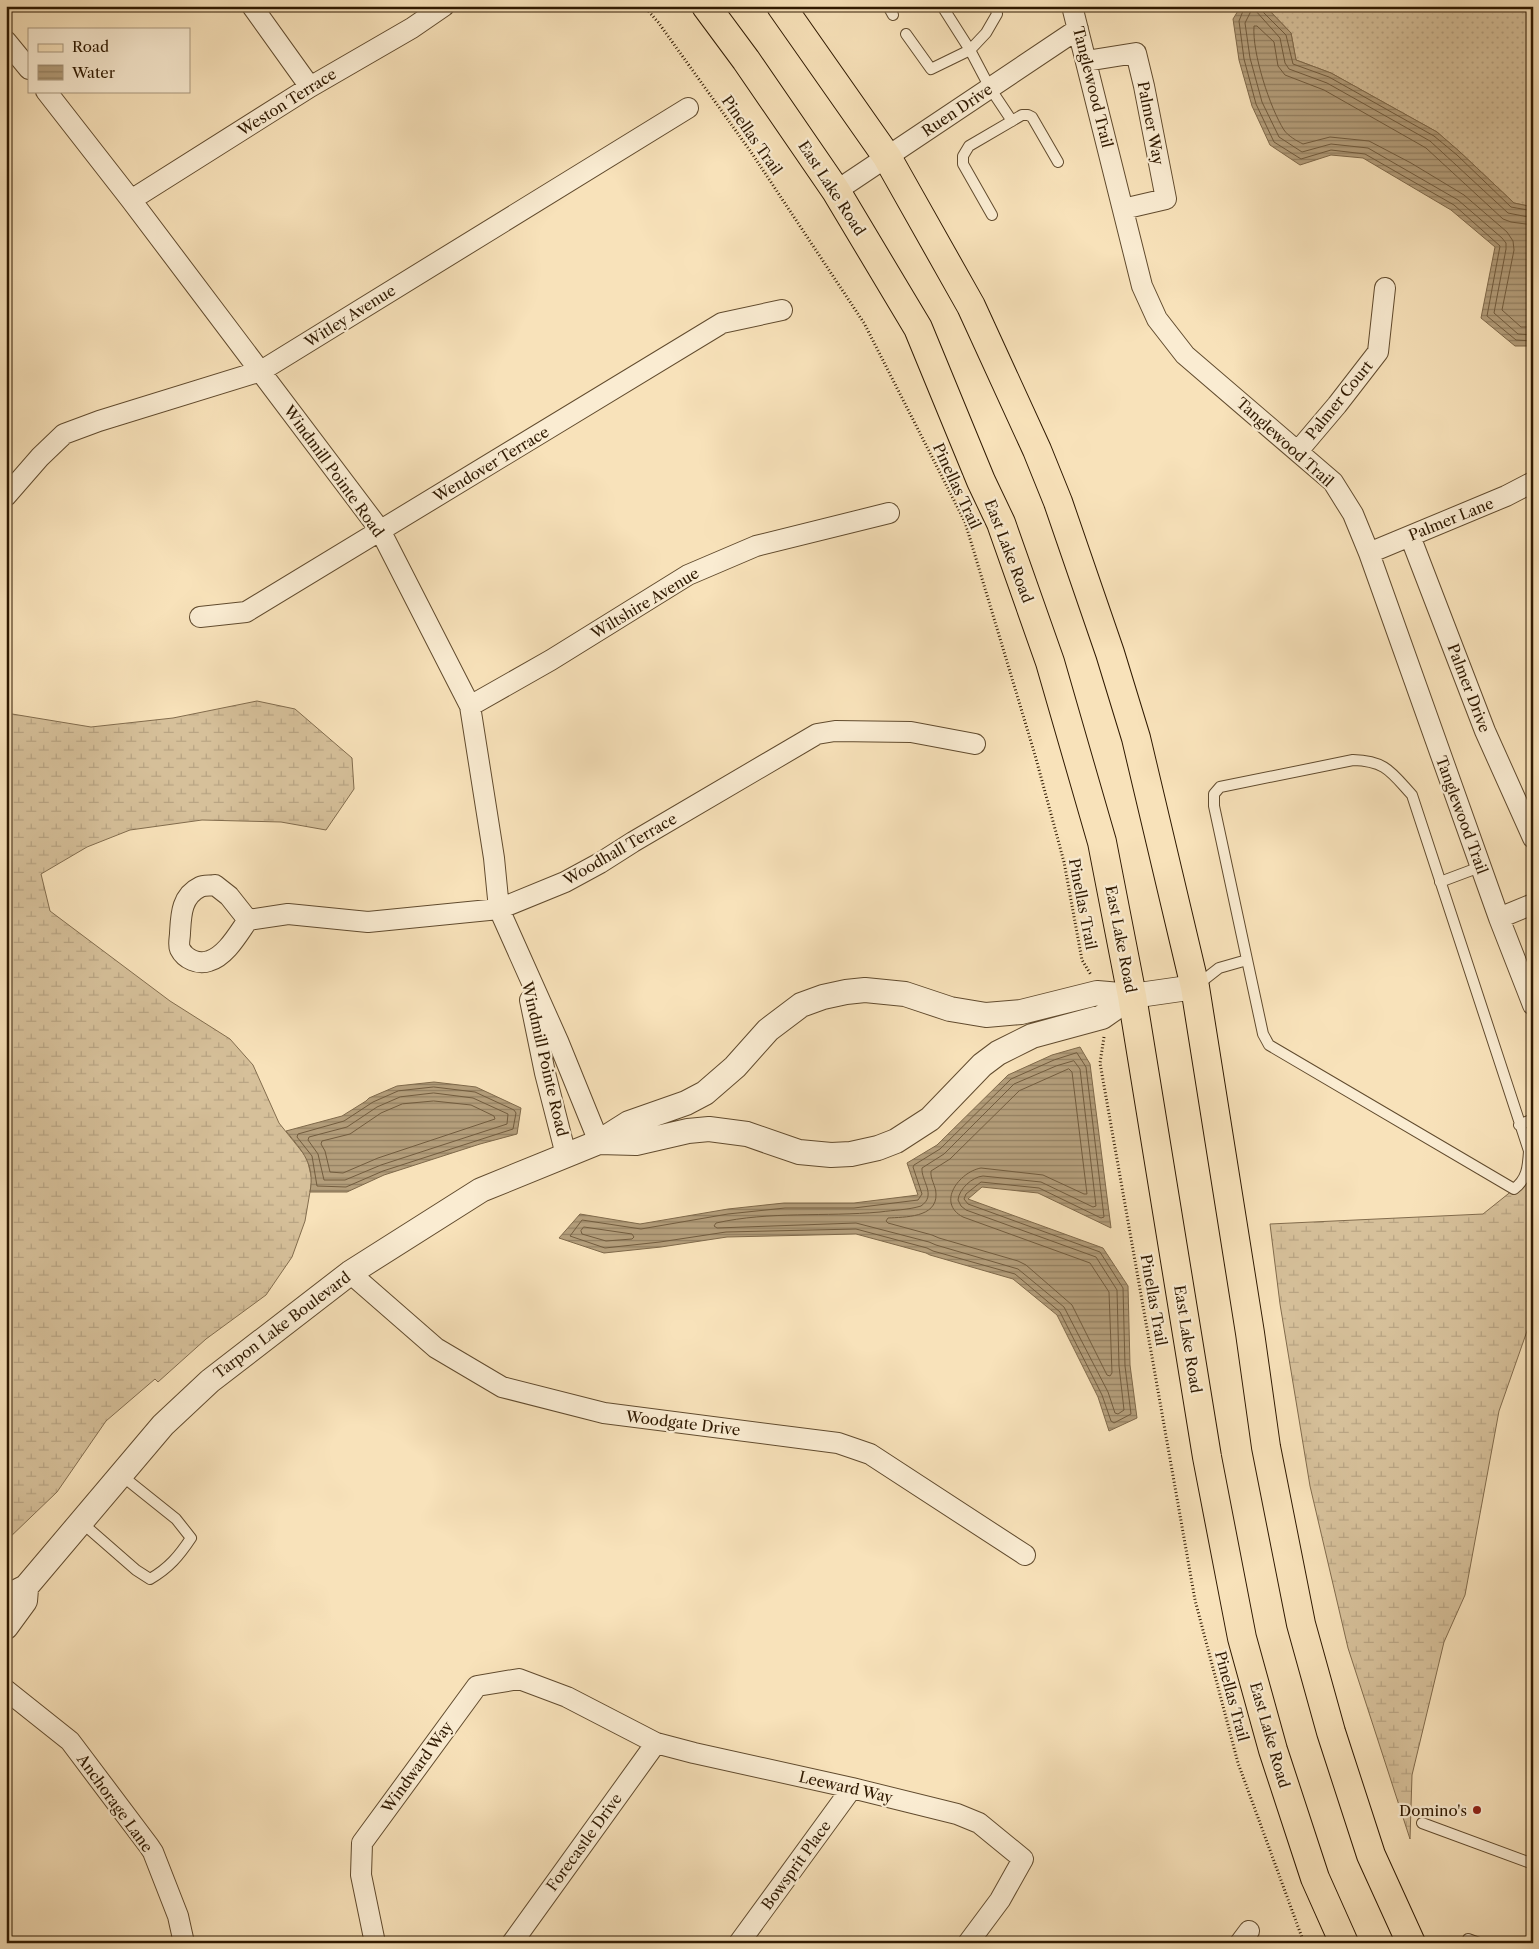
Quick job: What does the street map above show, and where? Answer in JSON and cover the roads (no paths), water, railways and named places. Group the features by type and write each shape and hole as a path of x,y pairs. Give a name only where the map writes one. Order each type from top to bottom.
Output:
{"main road":[{"name":"East Lake Road","path":"706,6 746,60 836,191 918,328 980,481 1001,523 1024,584 1075,743 1102,842 1132,996 1207,1458 1242,1638 1273,1750 1315,1878 1344,1943"},
{"path":"781,6 887,157 971,306 1037,450 1058,502 1110,653 1136,738 1195,987 1250,1333 1266,1447 1301,1624 1331,1732 1371,1855 1411,1943"}],"street":[{"path":"252,6 310,86"},
{"name":"Weston Terrace","path":"131,200 310,86 412,28 444,6"},
{"name":"Tanglewood Trail","path":"1072,6 1142,286 1157,319 1185,355 1333,482 1353,514 1369,553 1480,867 1533,1006"},
{"name":"Ruen Drive","path":"836,191 1078,29"},
{"path":"6,41 28,68"},
{"name":"Palmer Way","path":"1086,61 1136,53 1166,199 1123,209"},
{"name":"Windmill Pointe Road","path":"47,92 131,200 380,530 470,706 488,820 499,908 562,1050 599,1142"},
{"name":"Witley Avenue","path":"6,496 40,457 64,434 98,421 261,371 688,108"},
{"name":"Palmer Court","path":"1298,451 1378,352 1385,288"},
{"name":"Wendover Terrace","path":"200,617 246,612 722,322 782,310"},
{"name":"Palmer Lane","path":"1369,553 1506,496 1533,482"},
{"name":"Wiltshire Avenue","path":"470,706 551,660 688,575 756,546 889,513"},
{"name":"Palmer Drive","path":"1410,536 1485,731 1533,838"},
{"name":"Woodhall Terrace","path":"248,920 288,914 368,922 499,908 564,882 600,863 632,842 817,734 834,731 911,732 975,744"},
{"path":"1499,918 1533,904"},
{"name":"Windmill Pointe Road","path":"523,963 545,1073 566,1155"},
{"path":"1132,996 1195,987"},
{"name":"Tarpon Lake Boulevard","path":"6,1602 12,1594 26,1587 162,1425 210,1381 350,1273 481,1190 599,1142 629,1123 686,1103 705,1093 735,1067 768,1030 801,1005 823,997 846,992 884,991 905,994 950,1008 986,1016 1021,1012 1097,993 1132,996"},
{"name":"Tarpon Lake Boulevard","path":"599,1142 636,1143 688,1131 709,1129 747,1134 781,1147 806,1153 851,1154 878,1148 912,1133 930,1119 982,1065 1014,1044 1041,1034 1102,1017 1132,996"},
{"name":"Woodgate Drive","path":"350,1273 436,1348 502,1387 604,1413 838,1443 870,1454 1025,1555"},
{"name":"Tarpon Lake Boulevard","path":"6,1627 25,1601 26,1587"},
{"name":"Windward Way","path":"375,1943 361,1875 362,1843 477,1686 519,1679 567,1697"},
{"name":"Anchorage Lane","path":"6,1690 70,1741 149,1846 178,1916 184,1943"},
{"name":"Leeward Way","path":"567,1697 656,1742 694,1753 852,1788 957,1814 979,1822 1023,1859 1000,1900 968,1943"},
{"name":"Forecastle Drive","path":"512,1943 656,1742"},
{"name":"Bowsprit Place","path":"739,1943 852,1788"}],"lane":[{"path":"942,6 970,50 990,88 1012,121"},
{"path":"906,34 931,69 970,50 986,33 997,14 994,6"},
{"path":"992,215 963,164 963,156 969,146 1022,115 1028,115 1032,117 1058,162"},
{"path":"1353,760 1371,761 1381,765 1412,795 1529,1152 1528,1171 1521,1184 1514,1189 1269,1045 1262,1034 1247,960 1214,806 1214,794 1220,787 1353,760"},
{"path":"1440,882 1480,867"},
{"path":"1195,987 1219,968 1247,960"},
{"path":"1519,1125 1533,1119"},
{"path":"81,1522 136,1570 150,1579 165,1571 183,1550 191,1538 176,1519 121,1474"},
{"path":"1422,1823 1533,1864"},
{"path":"1468,1939 1479,1943"}],"water":[{"path":"1241,6 1265,6 1291,33 1296,60 1331,73 1437,132 1514,203 1533,207 1533,346 1515,346 1481,318 1495,247 1451,210 1363,158 1331,155 1300,165 1270,145 1252,106 1239,60 1233,19"},
{"path":"1080,1047 1090,1064 1111,1228 1038,1193 982,1187 968,1199 1103,1248 1128,1286 1130,1365 1137,1418 1109,1431 1098,1397 1057,1315 1013,1279 856,1234 727,1237 604,1253 559,1238 580,1214 640,1224 728,1209 784,1203 854,1203 918,1195 907,1163 937,1145 1008,1075 1052,1055"},
{"path":"434,1082 476,1087 521,1108 517,1134 384,1175 347,1192 310,1192 311,1174 309,1166 302,1152 286,1131 342,1116 369,1098 397,1086"}],"place":[{"name":"Domino's","path":"1477,1810"}]}
